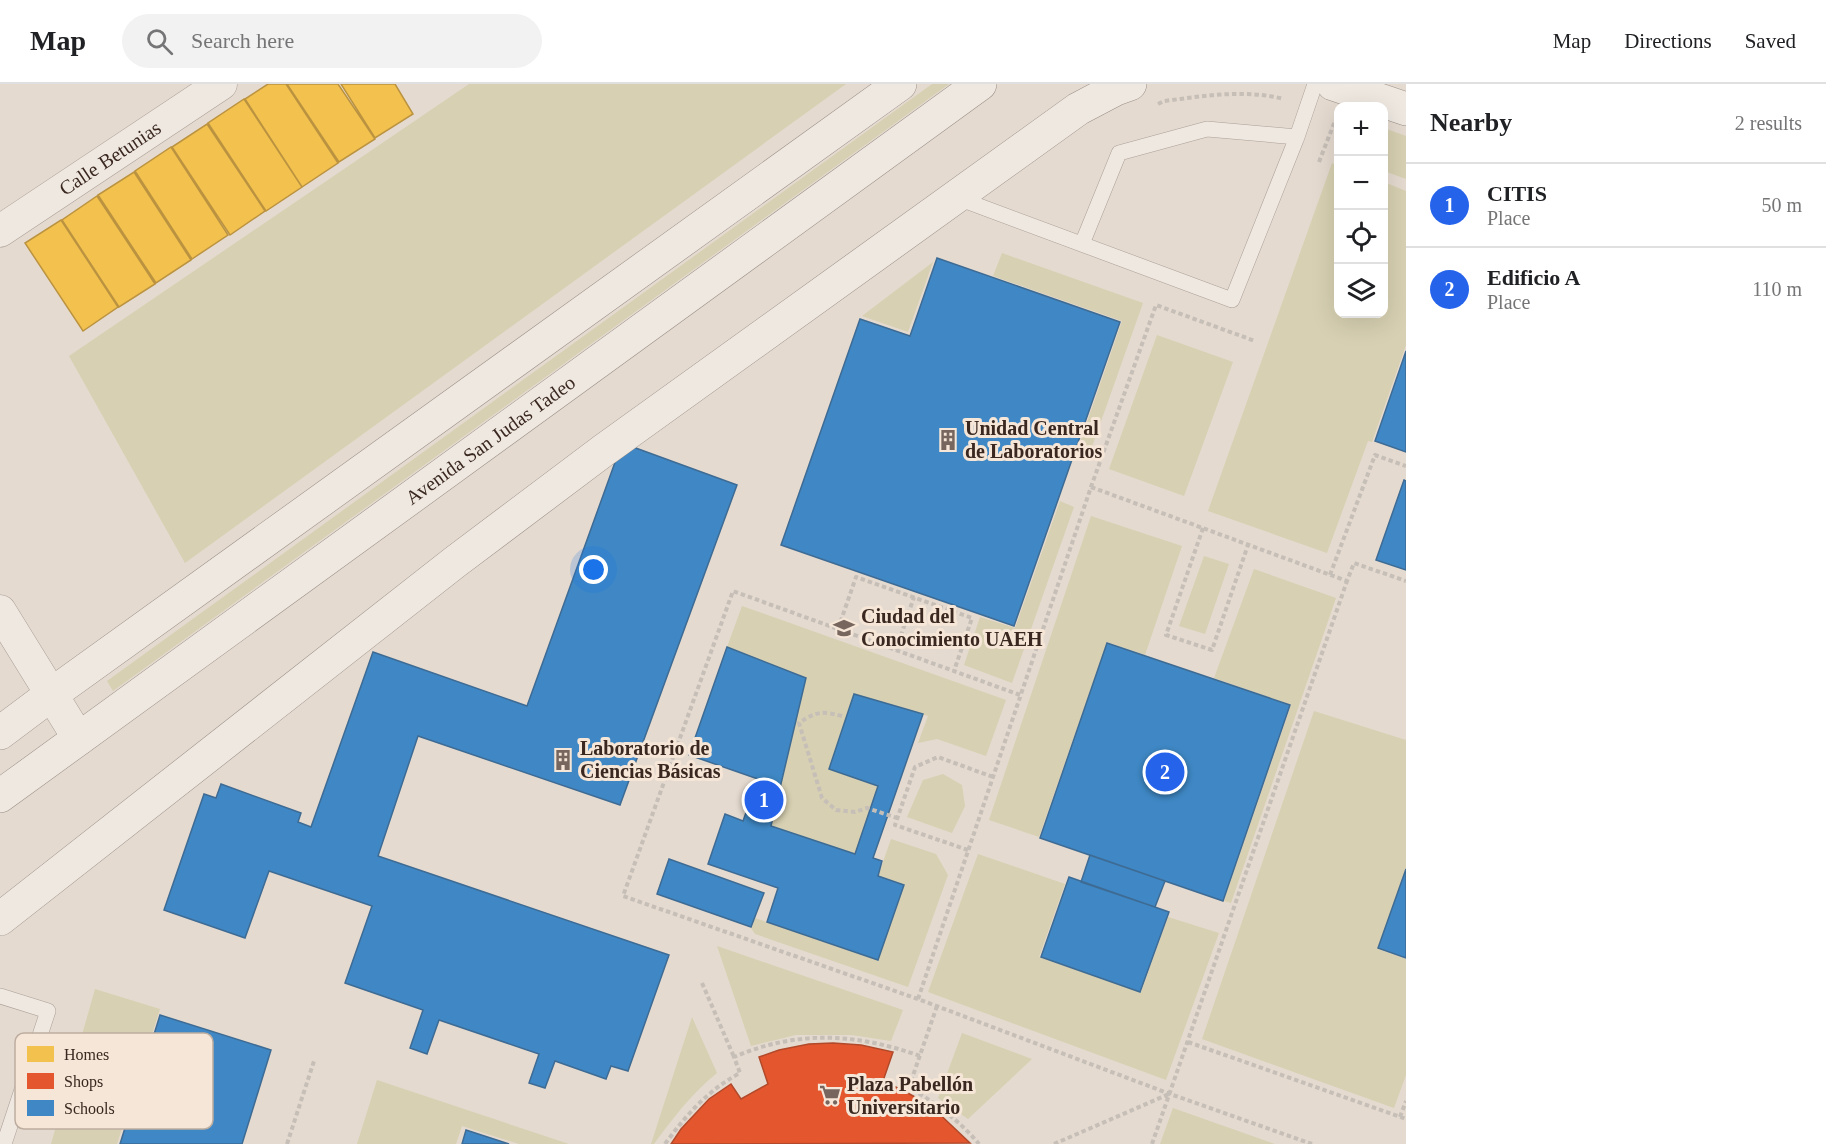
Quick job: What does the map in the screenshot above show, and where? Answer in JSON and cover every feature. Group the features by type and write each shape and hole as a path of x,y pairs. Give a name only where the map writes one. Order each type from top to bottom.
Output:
{"street":[{"name":"Calle Betunias","path":"0,231 221,84"},
{"path":"0,733 900,84"},
{"name":"Avenida San Judas Tadeo","path":"0,796 981,84"},
{"path":"0,919 437,576 604,450 1078,109 1116,88 1130,84"},
{"path":"1333,84 1406,109"},
{"path":"0,611 79,739"}],"lane":[{"path":"955,197 1232,300 1297,136 1315,84"},
{"path":"1082,244 1119,153 1207,129 1297,136"},
{"path":"0,996 48,1011 41,1033"},
{"path":"4,1144 15,1111"}],"path":[{"path":"1320,162 1334,123"},
{"path":"918,999 1090,487 1156,305 1255,341"},
{"path":"1330,575 1375,455 1406,466"},
{"path":"1090,487 1347,582"},
{"path":"1203,528 1166,634 1212,650 1248,545"},
{"path":"1152,1144 1354,563 1406,581"},
{"path":"838,629 856,578 972,618 954,671"},
{"path":"1020,695 733,591 623,896 918,999 1170,1094 1311,1144"},
{"path":"896,650 914,597"},
{"path":"842,716 814,713 799,723 822,798 836,810 855,812 867,808 897,818"},
{"path":"968,850 895,825 897,818 915,767 938,757 993,777"},
{"path":"665,1144 680,1123 705,1096 720,1084 741,1073 702,983"},
{"path":"937,1006 909,1087 950,1115 979,1144"},
{"path":"734,1057 752,1049 787,1040 813,1038 871,1041 920,1056"},
{"path":"1188,1042 1406,1119"},
{"path":"287,1144 314,1061"},
{"path":"1054,1144 1170,1094"},
{"path":"1400,1117 1406,1101"}],"shaded area":[{"path":"469,84 846,84 185,563 69,356"},
{"path":"932,84 949,84 113,691 107,681"},
{"path":"1388,129 1406,136 1406,179 1388,172"},
{"path":"1332,163 1334,164 1334,318 1388,318 1388,184 1406,191 1406,345 1372,442 1368,441 1327,553 1208,511"},
{"path":"1002,253 1143,303 1088,458 1076,454 1122,321 993,276"},
{"path":"933,262 908,332 862,316"},
{"path":"1157,335 1233,362 1184,496 1109,469"},
{"path":"1060,501 1074,507 1012,683 964,665 980,617 1015,628"},
{"path":"1091,516 1182,546 1145,655 1107,642 1039,837 989,820"},
{"path":"1204,556 1229,564 1205,634 1179,626"},
{"path":"1254,569 1336,598 1231,903 1224,901 1291,705 1214,678"},
{"path":"742,606 1006,700 986,756 937,739 918,743 928,716 854,694 829,768 878,786 855,854 771,826 806,678 727,647"},
{"path":"1314,711 1406,740 1406,868 1378,949 1406,959 1406,1075 1394,1108 1202,1039"},
{"path":"943,774 962,785 965,806 952,833 907,817 923,780"},
{"path":"891,839 936,854 948,875 908,987 755,934 751,928 755,918 877,960 904,885 878,876"},
{"path":"978,854 1065,884 1039,957 1141,992 1168,917 1219,933 1166,1080 928,992"},
{"path":"717,946 903,1010 891,1041 851,1035 796,1035 751,1046"},
{"path":"95,989 160,1009 152,1033 83,1033"},
{"path":"692,1017 717,1073 691,1097 654,1144 651,1144"},
{"path":"962,1033 1032,1059 968,1119 938,1098"},
{"path":"377,1080 569,1144 519,1144 462,1126 456,1144 357,1144"},
{"path":"1173,1108 1275,1144 1160,1144"},
{"path":"55,1129 122,1129 117,1144 51,1144"}],"building: Homes":[{"path":"268,84 286,84 338,163 302,187 245,99"},
{"path":"287,84 338,84 375,139 339,162"},
{"path":"341,84 395,84 413,114 375,138"},
{"path":"244,99 302,187 266,211 208,123"},
{"path":"207,124 265,211 230,235 172,147"},
{"path":"171,147 228,235 192,259 135,171"},
{"path":"134,172 191,260 156,283 98,195"},
{"path":"97,196 155,284 119,307 62,220"},
{"path":"61,220 118,307 83,331 25,243"}],"building: Shops":[{"name":"Plaza Pabellón Universitario","path":"809,1044 861,1045 893,1052 883,1081 930,1105 970,1143 671,1144 681,1129 709,1099 731,1084 741,1099 768,1084 759,1057"}],"building: Schools":[{"name":"Unidad Central de Laboratorios","path":"937,258 1120,322 1014,626 781,545 860,319 910,336"},
{"path":"1406,351 1406,452 1375,441"},
{"name":"Laboratorio de Ciencias Básicas","path":"622,443 737,485 620,805 418,736 378,856 669,955 628,1071 611,1066 606,1079 555,1061 545,1088 529,1083 539,1054 439,1020 427,1054 410,1048 423,1010 345,983 372,906 269,871 245,938 164,910 204,794 216,798 221,784 301,813 298,822 311,827 373,652 527,706"},
{"path":"1404,480 1406,481 1406,570 1376,560"},
{"path":"1107,643 1290,705 1223,901 1040,838"},
{"path":"727,647 806,678 771,826 855,854 878,786 829,769 854,694 923,714 873,858 882,861 878,876 904,885 878,960 767,922 778,888 708,864 725,814 743,821 758,779 689,755"},
{"path":"1090,855 1165,881 1155,907 1081,882"},
{"path":"669,859 764,893 751,927 657,894"},
{"path":"1406,869 1406,958 1378,948"},
{"path":"1069,877 1169,912 1140,992 1041,957"},
{"path":"160,1015 271,1050 242,1144 120,1144 125,1129 213,1129 213,1033 154,1033"},
{"path":"466,1130 509,1144 462,1144"}],"place":[{"name":"Unidad Central de Laboratorios","path":"948,440"},
{"name":"Ciudad del Conocimiento UAEH","path":"844,628"},
{"name":"Laboratorio de Ciencias Básicas","path":"563,760"},
{"name":"Edificio A","path":"1165,772"},
{"name":"CITIS","path":"764,800"},
{"name":"Plaza Pabellón Universitario","path":"830,1095"}]}
